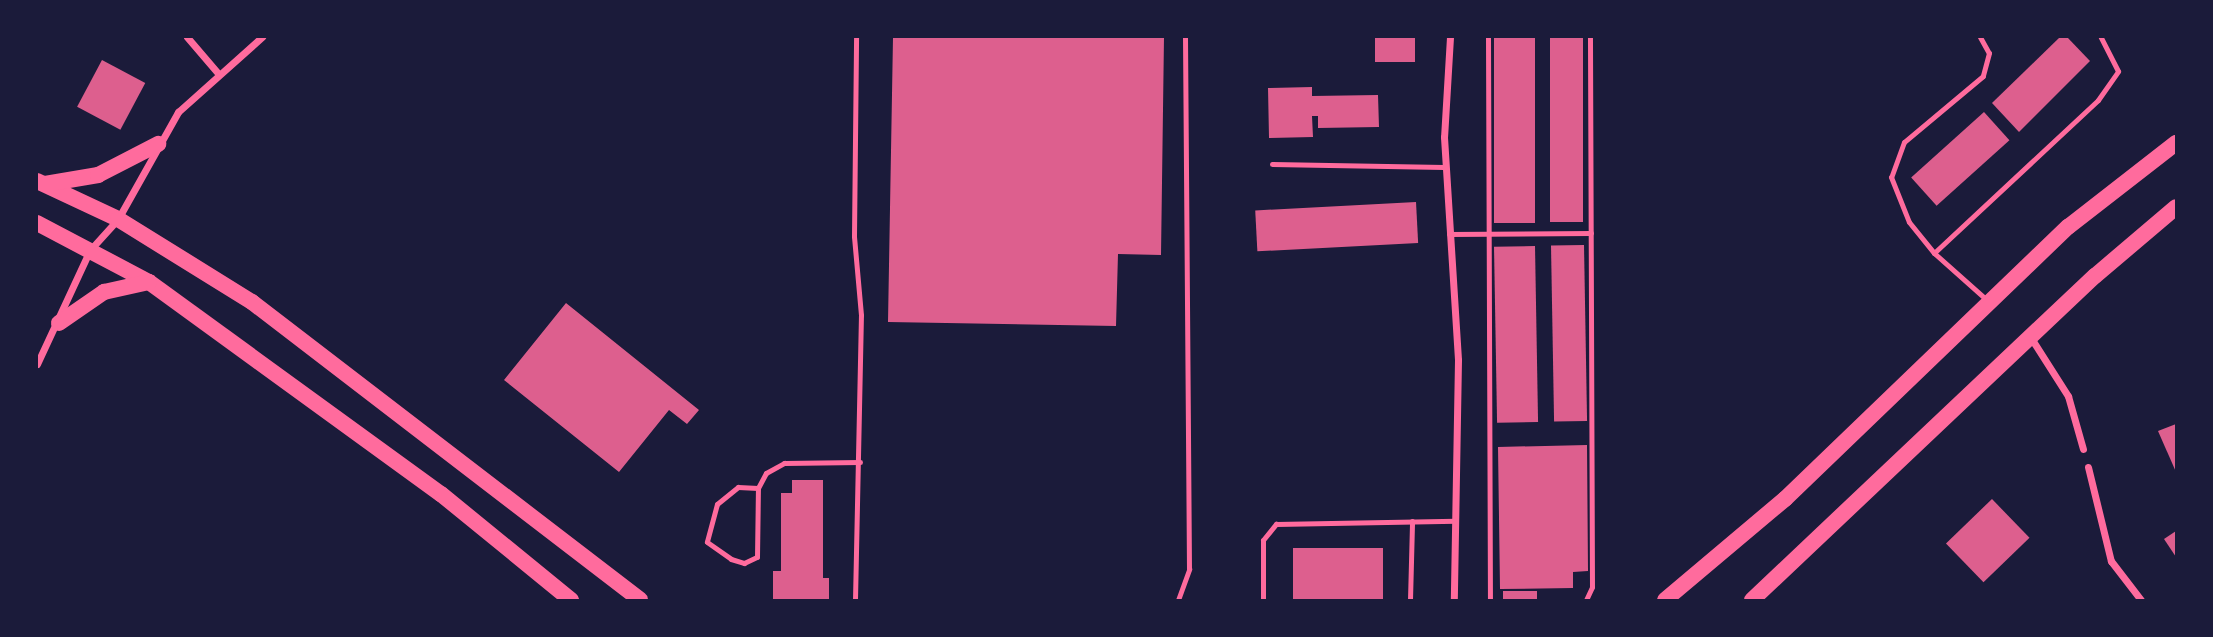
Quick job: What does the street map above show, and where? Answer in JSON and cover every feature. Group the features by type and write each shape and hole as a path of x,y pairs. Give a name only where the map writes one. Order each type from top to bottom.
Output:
{"main road":[{"path":"1665,600 1784,499 2068,227 2176,143"},
{"path":"41,183 99,175 158,144"},
{"path":"41,183 118,219 285,326 640,600"},
{"path":"1752,600 2030,338 2176,207"},
{"path":"37,223 149,282 441,494 571,600"},
{"path":"59,323 104,292 149,282"}],"street":[{"path":"187,37 217,72"},
{"path":"37,364 59,323 90,250 118,219 178,112 217,72 262,37"},
{"path":"1450,37 1444,167 1458,360 1454,600"},
{"path":"2030,338 2068,396 2083,449"},
{"path":"2088,467 2111,561 2141,600"}],"lane":[{"path":"855,600 861,315 854,236 856,37"},
{"path":"1178,600 1189,569 1185,37"},
{"path":"1488,37 1490,600"},
{"path":"1586,600 1592,587 1590,37"},
{"path":"1980,37 1989,53 1983,76 1904,142 1891,177 1909,222 1934,253 1989,302"},
{"path":"1934,253 2098,100 2118,71 2101,37"},
{"path":"1272,164 1444,167"},
{"path":"1449,234 1591,233"},
{"path":"758,488 738,486 717,504 707,542 731,559 744,563 757,557 758,488 766,473 784,463 860,462"},
{"path":"1410,600 1412,521"},
{"path":"1263,600 1263,540 1276,524 1456,521"}],"building":[{"path":"893,37 1164,37 1161,255 1118,254 1116,326 888,322"},
{"path":"1375,37 1415,37 1415,62 1375,62"},
{"path":"1494,37 1535,37 1535,223 1494,223"},
{"path":"1550,37 1583,37 1583,222 1550,222"},
{"path":"2060,37 2067,37 2090,61 2019,132 1992,103"},
{"path":"102,60 145,83 120,130 77,107"},
{"path":"1312,87 1312,96 1378,95 1379,127 1318,128 1318,116 1312,116 1313,137 1269,138 1268,88"},
{"path":"1984,112 2009,140 1937,206 1911,178"},
{"path":"1416,202 1418,243 1257,251 1255,210"},
{"path":"1584,245 1587,421 1554,422 1551,246"},
{"path":"1535,246 1538,422 1497,423 1494,247"},
{"path":"566,303 699,410 687,424 669,410 619,472 504,380"},
{"path":"2176,424 2176,472 2158,431"},
{"path":"1587,445 1588,571 1573,572 1573,588 1500,589 1498,447"},
{"path":"792,480 823,480 823,578 829,578 829,600 773,600 773,571 781,571 781,493 792,493"},
{"path":"1992,499 2030,538 1983,582 1946,543"},
{"path":"2176,531 2176,557 2164,539"},
{"path":"1293,548 1383,548 1383,600 1293,600"},
{"path":"1503,591 1537,591 1537,600 1503,600"}]}
